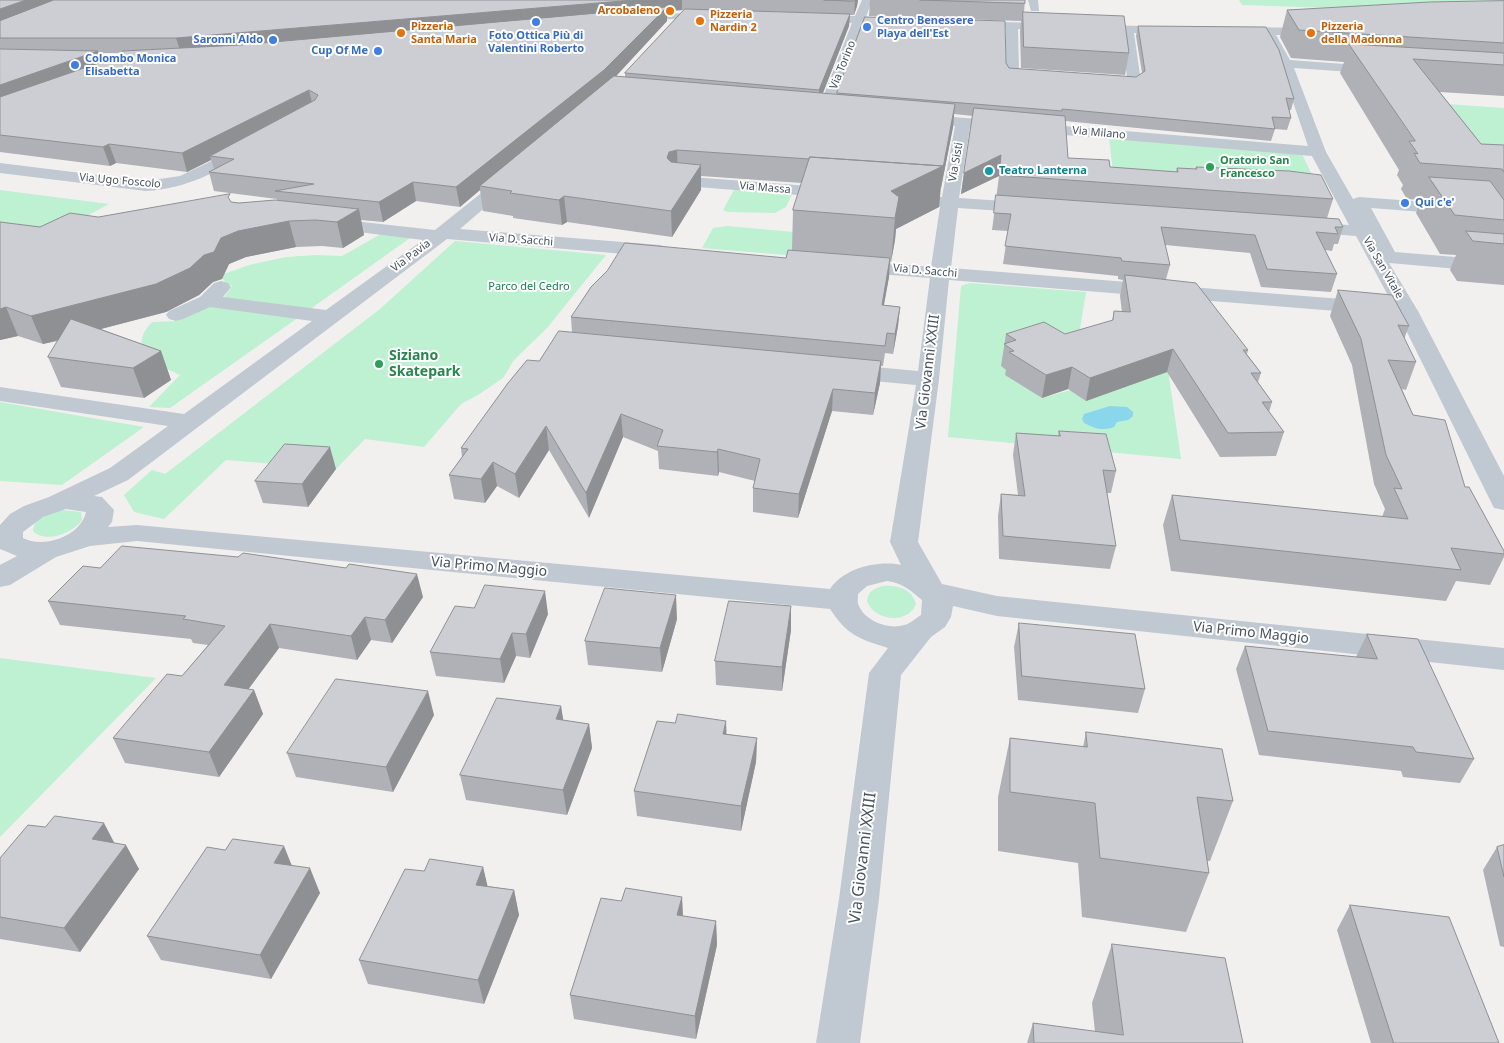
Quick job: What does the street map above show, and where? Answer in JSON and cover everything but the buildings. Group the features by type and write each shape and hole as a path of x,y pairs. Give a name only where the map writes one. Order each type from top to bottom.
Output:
{"street":[{"name":"Via Torino","path":"845,111 820,109 867,0"},
{"path":"665,34 682,15"},
{"path":"618,18 728,15"},
{"path":"802,18 917,22"},
{"path":"955,24 1184,31"},
{"path":"1012,26 1013,74 1059,77"},
{"path":"1087,79 1134,82 1128,30"},
{"path":"1222,31 1326,30"},
{"name":"Via San Vitale","path":"1269,32 1286,64 1318,152 1408,311 1504,502"},
{"path":"0,59 154,60"},
{"path":"100,74 136,60"},
{"path":"1286,64 1394,71"},
{"name":"Via Milano","path":"904,116 1318,152"},
{"name":"Via Sisti","path":"949,202 963,122"},
{"name":"Via Ugo Foscolo","path":"0,168 146,186 167,185 191,179 263,140"},
{"name":"Via Pavia","path":"48,506 119,474 440,235 521,169"},
{"name":"Via Massa","path":"678,181 850,194"},
{"path":"889,198 1046,209"},
{"name":"Via Giovanni XXIII","path":"904,542 928,379 949,202"},
{"path":"1504,243 1481,211 1360,202 1388,257 1504,267"},
{"name":"Via D. Sacchi","path":"309,221 440,235 676,252"},
{"path":"1292,226 1361,230"},
{"name":"Via D. Sacchi","path":"832,264 1408,311"},
{"path":"176,315 207,301 224,284"},
{"path":"207,301 330,317"},
{"path":"819,368 928,379"},
{"path":"0,394 188,422"},
{"name":"Via Pavia","path":"100,512 119,474"},
{"name":"Via Primo Maggio","path":"137,534 100,512 92,503 79,501 48,506 15,523 3,536 16,548 30,551 47,550 81,538 137,534 841,600"},
{"name":"Via Primo Maggio","path":"81,538 93,529 101,519 100,512"},
{"path":"864,630 885,673 938,610 937,598 928,588 904,542 871,574"},
{"path":"0,578 47,550"},
{"name":"Via Primo Maggio","path":"997,606 927,625 890,638 864,630 855,624 843,612 841,600 844,589 853,581 871,574 896,573 911,577 928,588 997,606 1504,659"},
{"name":"Via Giovanni XXIII","path":"838,1043 859,899 885,673"}],"green space":[{"path":"1239,0 1504,1 1332,8 1242,5"},
{"path":"1447,104 1504,108 1504,154 1487,153"},
{"name":"Oratorio San Francesco","path":"1109,137 1302,154 1323,198 1114,181"},
{"path":"0,190 109,204 43,239 0,234"},
{"path":"734,190 792,194 786,207 775,213 728,212 723,210"},
{"path":"727,226 794,232 834,259 702,248 713,228"},
{"path":"388,230 417,233 309,310 223,299 232,286 224,281 221,275 249,265 286,257 342,256"},
{"name":"Parco del Cedro","path":"455,241 606,255 547,328 514,360 503,378 461,404 424,447 365,439 336,469 226,460 164,519 134,512 124,495 152,470 165,474 380,309"},
{"path":"970,283 1086,292 1079,335 1002,367 1042,398 1167,363 1181,459 948,437 961,286"},
{"path":"213,305 299,317 170,408 149,407 180,375 157,364 142,351 141,342 146,329 152,322 177,321"},
{"path":"0,402 144,427 62,485 0,481"},
{"path":"61,510 81,512 82,520 66,533 52,537 38,535 33,531 39,519"},
{"path":"882,586 898,587 911,594 916,604 912,611 899,618 891,618 876,613 867,601 868,595 876,588"},
{"path":"0,658 156,678 0,837"}],"water":[{"path":"1110,406 1127,407 1133,412 1133,416 1128,420 1117,422 1114,427 1106,429 1095,428 1084,423 1082,419 1084,414"}],"place":[{"name":"Arcobaleno","path":"670,11"},
{"name":"Pizzeria Nardin 2","path":"700,21"},
{"name":"Foto Ottica Più di Valentini Roberto","path":"536,22"},
{"name":"Centro Benessere Playa dell'Est","path":"867,27"},
{"name":"Pizzeria Santa Maria","path":"401,33"},
{"name":"Pizzeria della Madonna","path":"1311,33"},
{"name":"Saronni Aldo","path":"273,40"},
{"name":"Cup Of Me","path":"378,51"},
{"name":"Colombo Monica Elisabetta","path":"75,65"},
{"name":"Oratorio San Francesco","path":"1210,167"},
{"name":"Teatro Lanterna","path":"989,171"},
{"name":"Qui c'e'","path":"1405,203"},
{"name":"Siziano Skatepark","path":"379,364"}]}
